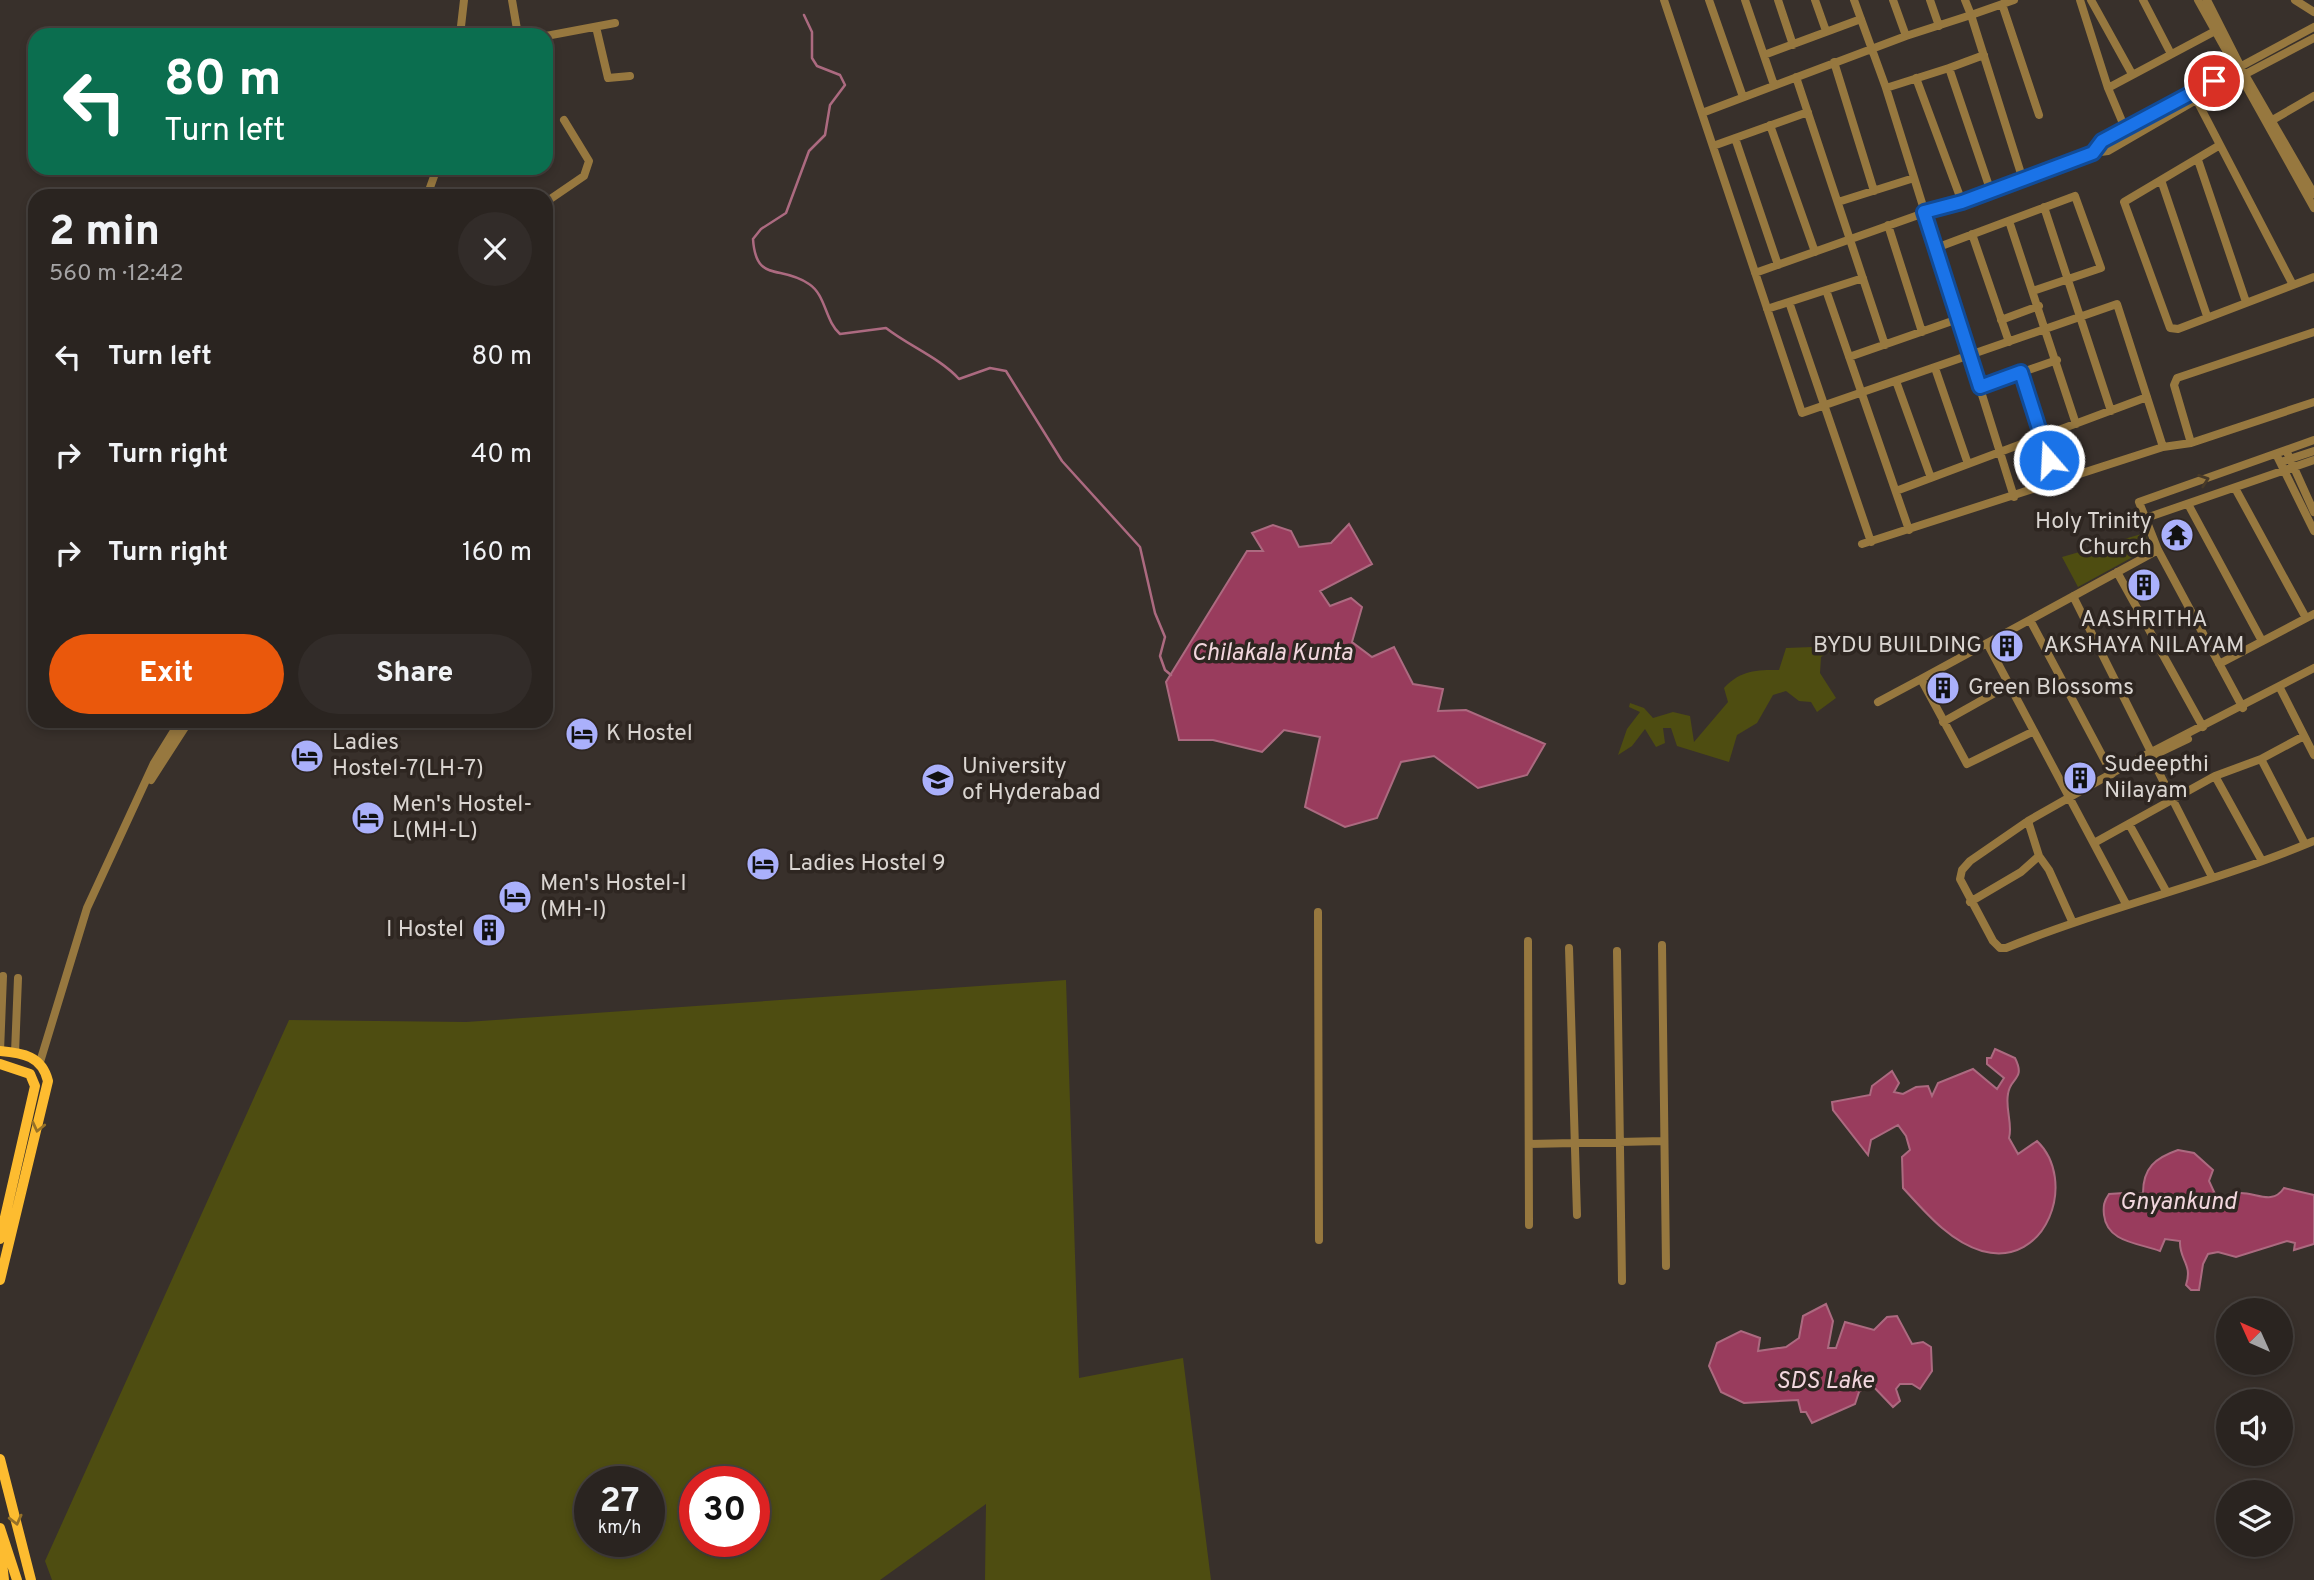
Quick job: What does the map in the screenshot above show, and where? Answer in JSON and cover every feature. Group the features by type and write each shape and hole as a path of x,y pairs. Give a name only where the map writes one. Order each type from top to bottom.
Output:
{"main road":[{"path":"0,1051 15,1052 40,1062 48,1082 2,1238"},
{"path":"0,1064 32,1076 35,1088 5,1194 0,1280"},
{"path":"0,1459 31,1580"},
{"path":"0,1528 17,1580"},
{"path":"0,1544 4,1580"}],"street":[{"path":"461,28 464,0"},
{"path":"512,0 517,28"},
{"path":"1664,0 1802,413 2117,304 2163,447"},
{"path":"1709,0 1744,97"},
{"path":"1745,0 1774,85"},
{"path":"1778,0 1793,44"},
{"path":"1815,0 1826,31"},
{"path":"1854,0 1886,88 2014,497"},
{"path":"1894,0 1906,36"},
{"path":"1930,0 1939,26"},
{"path":"1965,0 2023,180"},
{"path":"1702,113 1871,48 2014,0"},
{"path":"2080,0 2108,88 2130,139"},
{"path":"2091,0 2132,74"},
{"path":"2143,0 2170,52"},
{"path":"2198,0 2218,29"},
{"path":"2207,0 2218,29 2240,71 2314,194"},
{"path":"2295,0 2314,12"},
{"path":"2002,4 2039,115"},
{"path":"1764,55 1861,19"},
{"path":"553,35 615,23"},
{"path":"596,27 608,78 630,76"},
{"path":"2093,153 2102,141 2194,96 2314,27"},
{"path":"2108,88 2170,52 2218,29"},
{"path":"2240,71 2314,38"},
{"path":"1886,88 1983,55"},
{"path":"1834,62 1874,191"},
{"path":"1949,68 1991,192"},
{"path":"1796,77 1885,345"},
{"path":"1916,78 1962,202"},
{"path":"1755,273 1924,212 1991,192 2093,153 2108,151 2194,96"},
{"path":"2194,96 2293,285"},
{"path":"2270,122 2313,99"},
{"path":"1713,146 1808,112"},
{"path":"553,197 584,176 589,161 564,120"},
{"path":"2270,122 2314,208"},
{"path":"1770,125 1815,252"},
{"path":"1735,138 1778,265"},
{"path":"2220,145 2124,202 2170,328 2178,329 2314,277"},
{"path":"2198,160 2246,302"},
{"path":"1838,202 1914,178"},
{"path":"2161,180 2207,316"},
{"path":"1936,248 2075,195 2101,268 2033,290"},
{"path":"2044,207 2111,411"},
{"path":"2009,221 2076,424"},
{"path":"1888,225 1922,332"},
{"path":"1972,234 2009,342"},
{"path":"1767,309 1863,278"},
{"path":"1826,290 1909,530"},
{"path":"1789,302 1826,405 1867,543 2163,447 2191,443 2314,402"},
{"path":"2001,320 2039,306"},
{"path":"1849,357 1958,319"},
{"path":"2191,443 2174,384 2177,378 2314,332"},
{"path":"1980,387 2057,360"},
{"path":"1935,368 1969,464"},
{"path":"2021,372 2057,482"},
{"path":"1896,381 1931,478"},
{"path":"1896,491 2147,397"},
{"path":"2314,440 2286,450 2284,463 2314,531"},
{"path":"2146,519 2235,488 2314,451"},
{"path":"2242,707 2158,550 2139,502 2284,463 2314,460"},
{"path":"2284,463 2314,512"},
{"path":"2219,664 2310,616 2235,488"},
{"path":"2188,504 2262,642"},
{"path":"1878,702 2158,550"},
{"path":"2117,572 2203,727"},
{"path":"2073,596 2172,801 2212,877"},
{"path":"2029,620 2112,774"},
{"path":"1987,643 2126,904"},
{"path":"2151,755 2314,670"},
{"path":"2314,670 2281,690 2130,763 2028,821 1962,870 1963,888 2000,948 2072,921 2262,861 2314,841"},
{"path":"1921,679 1967,764 2034,731"},
{"path":"1943,722 2009,685"},
{"path":"2281,690 2314,755"},
{"path":"40,1062 86,908 155,763 176,728"},
{"path":"144,790 184,728"},
{"path":"2094,843 2215,776 2261,759 2304,736"},
{"path":"2261,759 2305,844"},
{"path":"2215,776 2262,861"},
{"path":"2028,821 2039,856 2049,870 2072,921"},
{"path":"2129,824 2166,891"},
{"path":"1970,902 2021,872 2039,856"},
{"path":"1318,912 1320,1240"},
{"path":"1528,941 1529,1225"},
{"path":"1662,945 1666,1266"},
{"path":"1569,948 1577,1215"},
{"path":"1617,951 1622,1281"},
{"path":"0,1051 3,976"},
{"path":"15,1052 18,978"},
{"path":"0,1011 16,1010"},
{"path":"1528,1144 1664,1141"}],"shaded area":[{"path":"2145,533 2151,547 2078,587 2062,557"},
{"path":"1839,646 1821,657 1820,673 1836,698 1817,712 1811,702 1799,701 1786,691 1773,695 1757,723 1737,735 1729,762 1677,746 1671,728 1663,728 1665,743 1656,747 1645,729 1632,746 1618,755 1627,729 1640,712 1629,707 1630,703 1644,708 1653,718 1673,712 1690,716 1694,742 1728,702 1724,688 1730,682 1743,674 1779,670 1786,648"},
{"path":"1066,980 1079,1378 1183,1358 1211,1580 985,1580 986,1504 880,1580 52,1580 45,1561 289,1020 466,1022"}],"water":[{"name":"Chilakala Kunta","path":"1349,524 1372,564 1320,591 1330,606 1351,598 1362,607 1352,642 1372,657 1394,647 1413,684 1443,689 1438,711 1466,710 1545,744 1527,775 1478,788 1434,756 1401,762 1377,818 1345,827 1305,807 1320,737 1284,730 1262,752 1213,740 1179,740 1166,682 1247,551 1263,551 1252,533 1273,525 1291,531 1299,547 1331,543"},
{"path":"1995,1049 2015,1058 2019,1071 2008,1094 2009,1138 2018,1154 2037,1141 2049,1158 2055,1177 2055,1198 2049,1217 2039,1234 2024,1247 2005,1253 1982,1251 1959,1241 1939,1225 1903,1188 1902,1157 1910,1150 1906,1136 1898,1125 1871,1140 1868,1155 1833,1110 1832,1102 1870,1095 1872,1086 1892,1071 1899,1083 1894,1092 1903,1094 1916,1087 1928,1086 1932,1096 1938,1083 1973,1069 1997,1089 2004,1078 1987,1064 1987,1058 1991,1058"},
{"name":"Gnyankund","path":"2178,1150 2194,1153 2213,1170 2209,1181 2215,1194 2226,1203 2232,1202 2239,1193 2269,1197 2284,1188 2314,1195 2314,1244 2294,1250 2295,1243 2287,1241 2236,1257 2218,1252 2208,1254 2203,1264 2199,1290 2191,1290 2186,1285 2188,1272 2180,1241 2165,1239 2160,1251 2126,1241 2111,1231 2104,1215 2104,1204 2109,1194 2124,1193 2127,1196 2143,1193 2145,1177 2152,1165"},
{"name":"SDS Lake","path":"1826,1304 1833,1321 1828,1348 1836,1348 1845,1322 1874,1330 1887,1317 1897,1316 1912,1344 1923,1342 1931,1347 1932,1371 1920,1389 1912,1384 1900,1384 1896,1389 1900,1401 1893,1407 1871,1384 1859,1392 1855,1404 1812,1423 1806,1412 1801,1412 1798,1400 1744,1403 1721,1392 1709,1366 1717,1343 1741,1331 1760,1338 1758,1351 1786,1347 1799,1338 1803,1316"}],"waterway":[{"path":"804,15 812,32 812,58 817,66 840,75 845,85 830,105 825,135 809,151 786,213 761,229 753,239 759,262 764,268 798,278 815,289 840,334 886,328 943,365 959,379 990,368 1006,371 1062,461 1140,547 1155,613 1165,637 1160,656 1165,670 1171,675"}],"place":[{"name":"Holy Trinity Church","path":"2177,535"},
{"name":"AASHRITHA AKSHAYA NILAYAM","path":"2144,585"},
{"name":"BYDU BUILDING","path":"2007,646"},
{"name":"Green Blossoms","path":"1943,688"},
{"name":"K Hostel","path":"582,734"},
{"name":"Ladies Hostel-7(LH-7)","path":"307,756"},
{"name":"Sudeepthi Nilayam","path":"2080,778"},
{"name":"University of Hyderabad","path":"938,780"},
{"name":"Men's Hostel- L(MH-L)","path":"368,818"},
{"name":"Ladies Hostel 9","path":"763,864"},
{"name":"Men's Hostel-I (MH-I)","path":"515,897"},
{"name":"I Hostel","path":"489,930"}],"route":[{"path":"2049,460 2021,372 1980,387 1924,212 1962,202 2093,153 2102,141 2214,81"}]}
